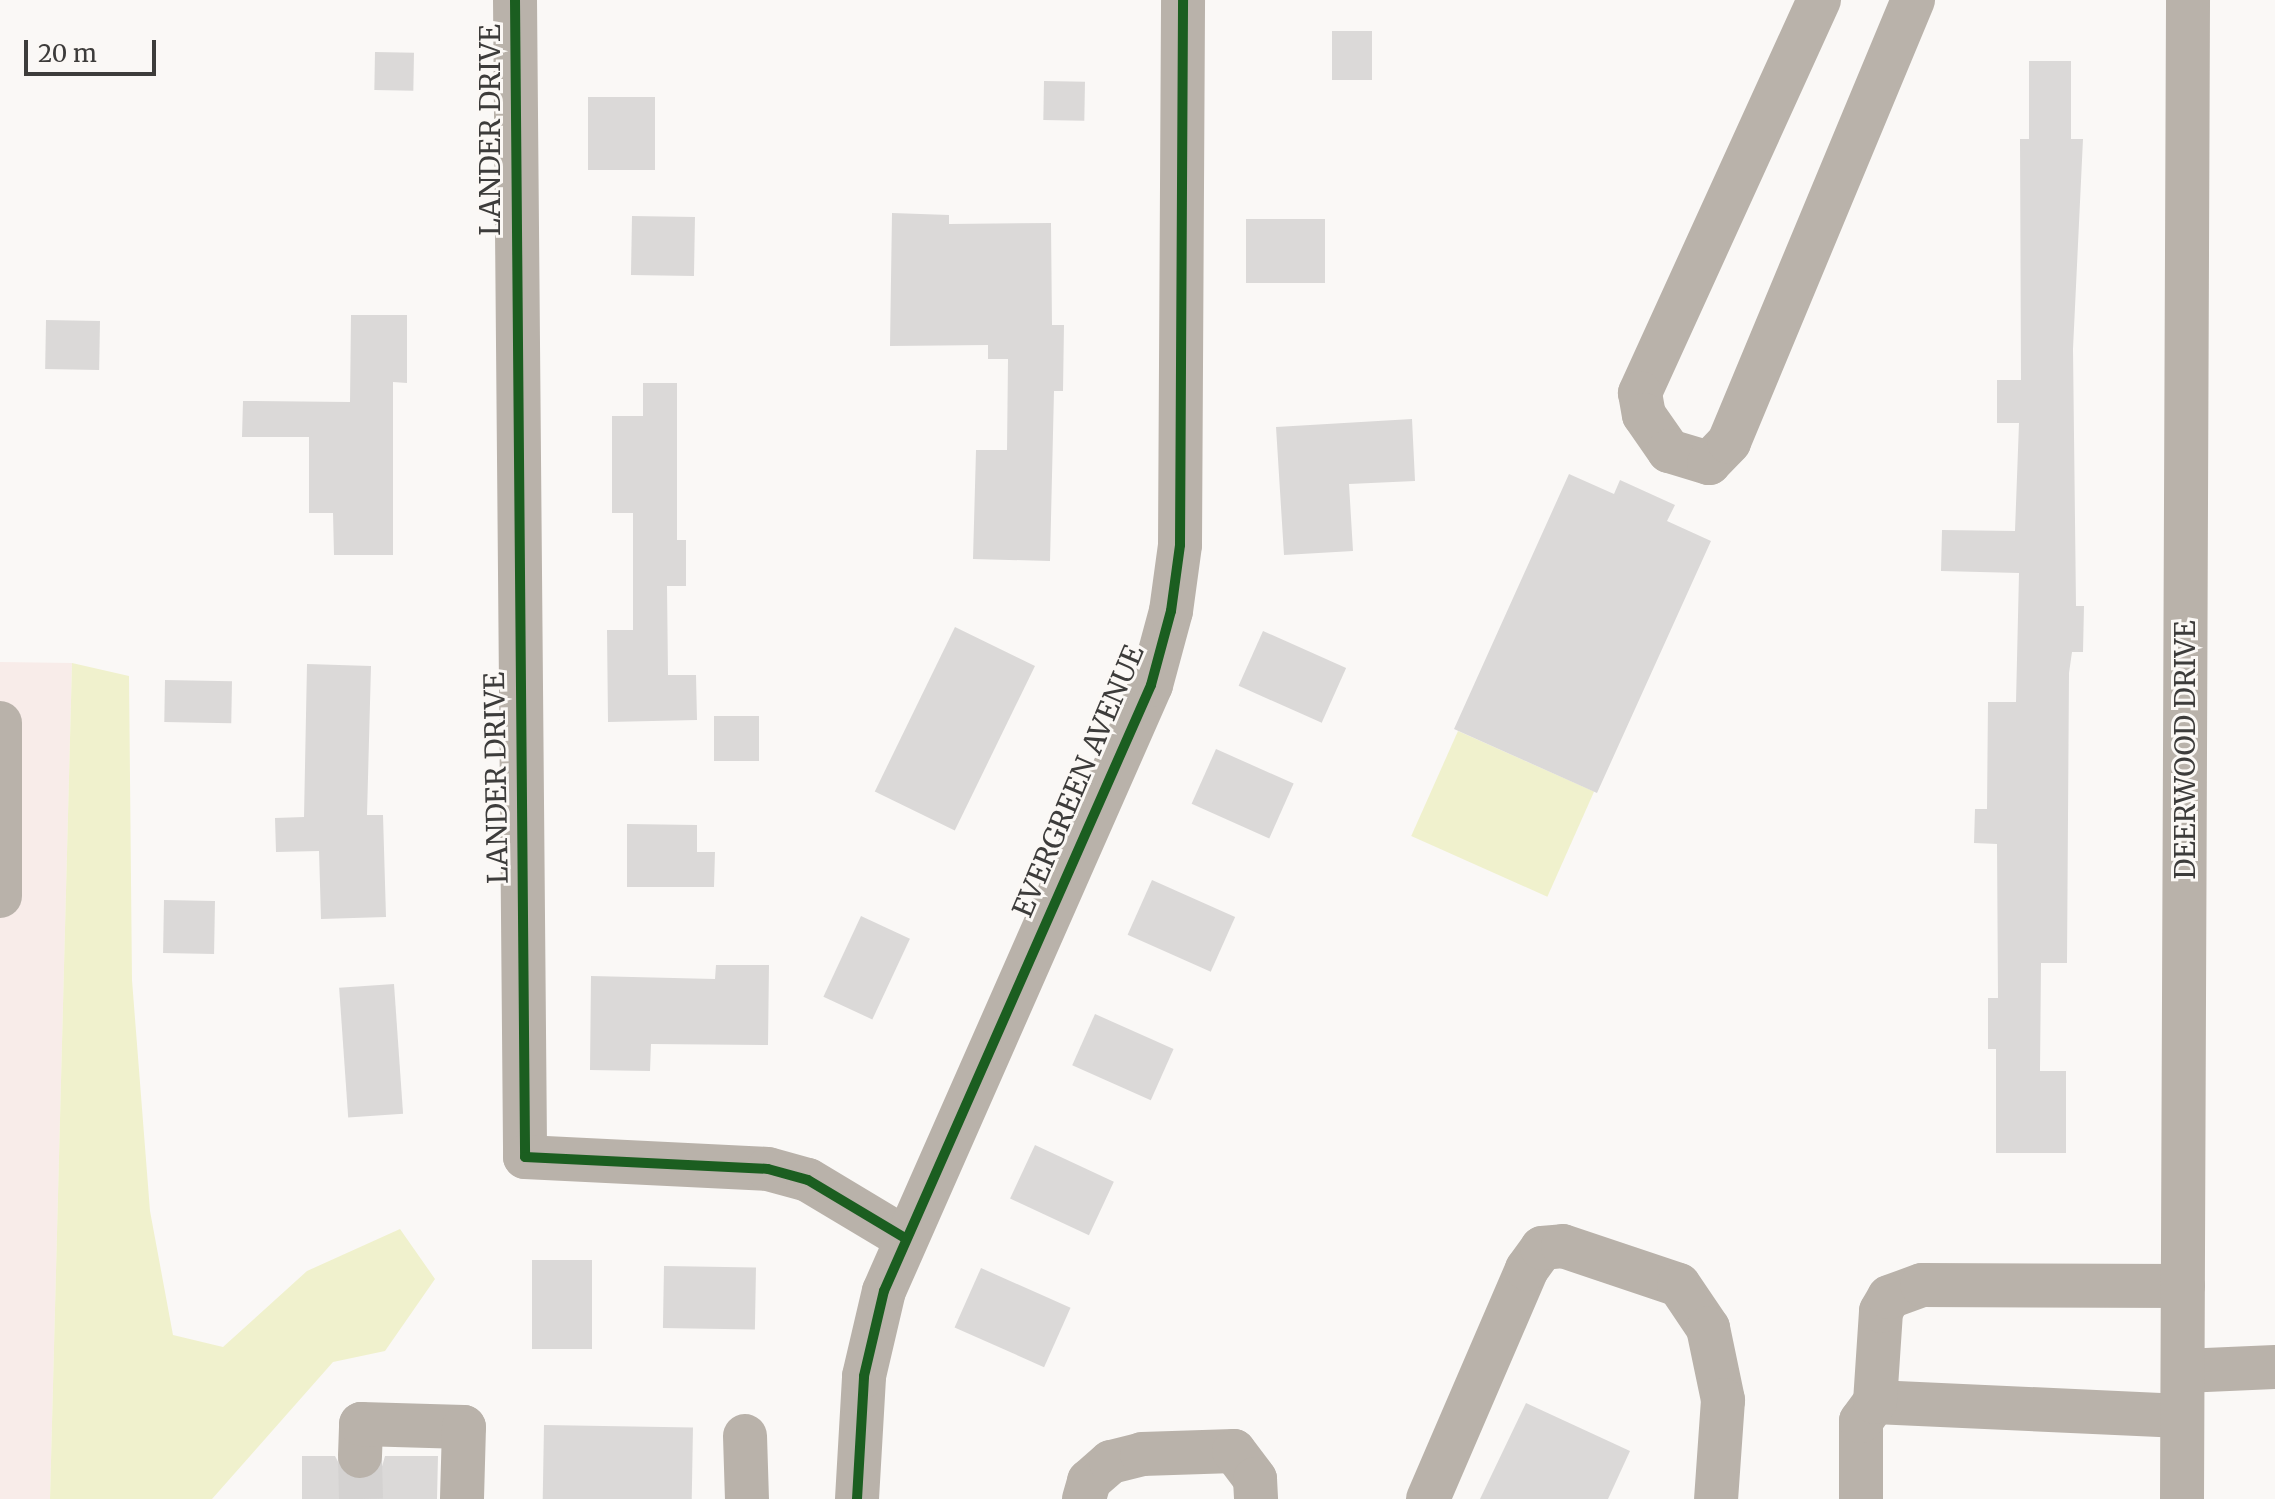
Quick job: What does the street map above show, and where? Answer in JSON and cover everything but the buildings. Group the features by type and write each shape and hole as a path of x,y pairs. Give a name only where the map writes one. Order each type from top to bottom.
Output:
{"street":[{"name":"LANDER DRIVE","path":"515,0 525,1157 768,1169 808,1180 905,1238"},
{"name":"EVERGREEN AVENUE","path":"857,1499 864,1376 884,1291 1151,685 1171,611 1180,545 1183,0"},
{"path":"1819,0 1640,393 1644,415 1669,451 1709,463 1729,442 1913,0"},
{"name":"DEERWOOD DRIVE","path":"2182,1499 2188,0"},
{"path":"0,723 0,896"},
{"path":"1428,1499 1527,1269 1542,1248 1563,1246 1679,1285 1708,1328 1723,1400 1716,1499"},
{"path":"1861,1499 1861,1421 1875,1402 1881,1311 1889,1297 1904,1290 2183,1286"},
{"path":"2183,1371 2275,1367"},
{"path":"1875,1402 2182,1416"},
{"path":"360,1456 361,1424 464,1427 462,1499"},
{"path":"745,1436 747,1499"},
{"path":"1084,1499 1089,1481 1111,1462 1142,1454 1234,1451 1249,1464 1256,1499"}],"shaded area":[{"path":"0,662 72,663 50,1499 0,1499"}],"green space":[{"path":"72,663 129,676 132,980 150,1211 173,1335 223,1347 307,1271 400,1229 435,1279 385,1351 333,1362 212,1499 50,1499"},
{"path":"1458,731 1594,792 1547,897 1411,836"}],"tunnel":[{"path":"360,1456 361,1499"}],"cycle path":[{"path":"515,0 525,1157 768,1169 808,1180 905,1238"},
{"path":"857,1499 864,1376 884,1291 1151,685 1171,611 1180,545 1183,0"}]}
